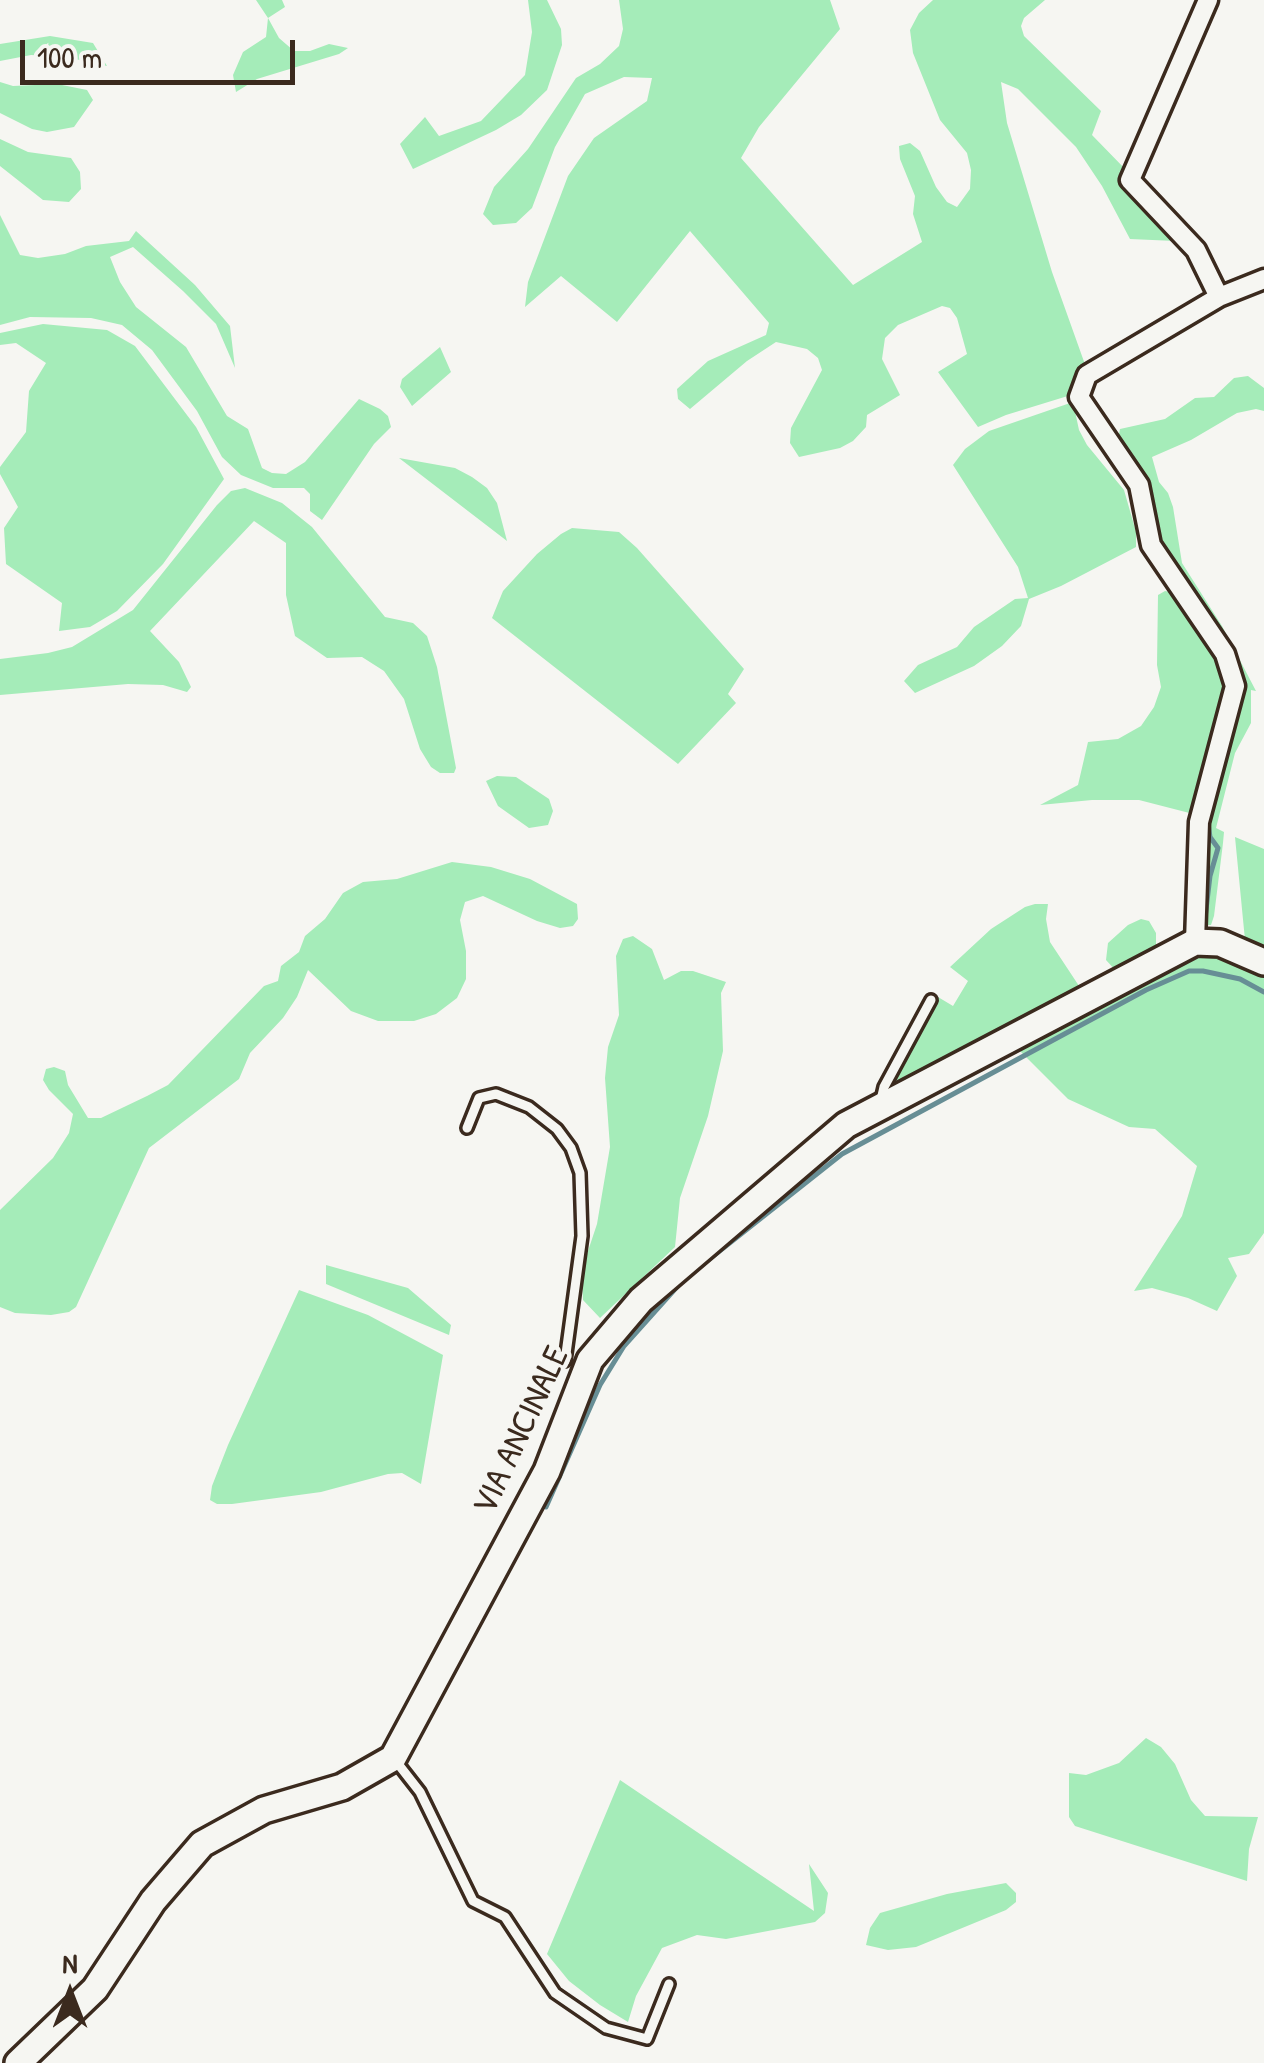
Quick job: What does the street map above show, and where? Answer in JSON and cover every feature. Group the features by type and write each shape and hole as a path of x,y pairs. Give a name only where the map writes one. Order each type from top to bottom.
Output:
{"main road":[{"path":"1194,942 1220,943 1264,962"},
{"name":"VIA ANCINALE","path":"393,1758 546,1471 590,1360 641,1300 846,1125 1194,942"},
{"path":"18,2063 95,1989 153,1901 202,1844 264,1810 342,1787 393,1758"}],"street":[{"path":"1208,0 1130,180 1196,250 1219,297"},
{"path":"1194,942 1200,822 1235,686 1225,654 1151,544 1139,485 1079,397 1087,375 1219,297 1264,279"}],"lane":[{"path":"878,1108 884,1087 931,1000"},
{"path":"467,1128 479,1098 496,1094 529,1106 557,1129 571,1148 580,1173 582,1236 566,1361"},
{"path":"393,1758 420,1792 473,1901 505,1918 554,1993 606,2028 647,2039 669,1984"}],"green space":[{"path":"256,0 282,0 285,7 268,18"},
{"path":"528,0 547,0 561,29 562,45 547,90 521,115 496,130 413,169 400,144 425,117 439,136 481,121 525,75 532,32"},
{"path":"619,0 830,0 840,29 759,127 741,158 853,285 922,242 913,214 915,196 900,159 899,146 910,143 920,151 947,202 957,207 970,189 967,153 940,120 913,53 910,30 919,13 933,0 1045,0 1024,18 1024,36 1101,111 1092,135 1128,172 1191,252 1175,241 1130,239 1076,147 1018,89 1001,82 1007,123 1052,272 1087,370 1071,395 978,427 938,372 967,354 957,318 950,308 942,306 898,325 885,338 882,359 900,395 867,415 866,427 840,448 799,457 790,443 791,428 822,370 818,358 807,349 776,342 690,409 678,399 677,389 708,361 766,335 769,323 690,231 617,322 561,276 525,307 528,282 568,176 594,138 647,101 652,78 624,77 585,94 555,147 532,208 516,223 493,225 483,214 494,187 528,149 576,78 600,64 619,46 623,29"},
{"path":"268,18 279,38 294,51 310,51 329,44 348,48 257,79 236,92 233,75 243,52 266,37"},
{"path":"50,36 93,43 107,66 66,57 31,55 0,61 0,44"},
{"path":"0,82 13,86 57,84 87,90 93,100 74,127 47,132 0,113"},
{"path":"0,139 28,152 71,158 80,172 81,189 69,202 43,200 0,166"},
{"path":"0,215 20,255 38,258 129,241 136,231 195,285 230,326 235,368 216,324 183,291 133,247 110,257 136,307 186,347 227,416 248,429 262,468 286,474 305,462 359,399 388,416 391,427 374,444 322,520 310,511 310,494 304,488 273,488 241,475 222,457 197,411 152,350 122,325 91,318 30,317 0,325"},
{"path":"43,324 107,330 135,346 196,427 224,479 163,564 117,611 90,627 59,631 62,603 6,564 4,528 18,507 0,474 0,467 26,432 29,391 46,363 16,343 0,345 0,333"},
{"path":"440,347 451,372 412,406 400,387 402,379"},
{"path":"1248,376 1264,388 1264,411 1237,413 1152,457 1159,482 1173,507 1182,563 1222,626 1256,691 1251,690 1251,723 1235,753 1216,828 1224,832 1223,843 1214,916 1211,925 1206,925 1202,921 1205,817 1139,800 1040,805 1078,785 1088,742 1118,739 1141,726 1161,687 1157,665 1158,595 1165,591 1180,594 1133,463 1118,439 1120,429 1165,419 1195,398 1214,397 1234,378"},
{"path":"1073,402 1087,445 1124,490 1136,532 1136,547 1029,599 1021,626 1002,646 974,666 915,693 904,681 918,665 957,647 974,627 1015,599 1028,598 1018,567 953,465 965,449 989,431"},
{"path":"399,458 455,468 487,488 497,503 507,541"},
{"path":"245,488 282,503 312,527 385,617 413,623 427,636 437,667 454,773 440,773 431,767 420,749 404,699 384,671 362,657 327,658 295,636 286,595 286,543 254,521 150,631 179,662 191,687 187,692 163,685 128,684 0,695 0,659 72,647 133,610 217,505 231,491"},
{"path":"572,528 619,532 744,669 728,694 736,703 678,764 492,618 503,591 537,554"},
{"path":"497,776 516,777 549,799 553,811 548,825 529,828 498,806 486,781"},
{"path":"1235,837 1264,849 1264,952 1245,940"},
{"path":"452,862 491,867 530,879 577,904 578,919 573,926 560,928 483,896 465,902 460,920 466,979 457,998 436,1014 414,1021 378,1021 351,1011 308,970 297,997 250,1053 239,1079 149,1148 76,1307 51,1315 15,1313 0,1307 0,1210 53,1158 69,1133 73,1114 43,1080 46,1069 65,1071 68,1085 88,1118 101,1118 147,1096 168,1085 264,986 278,981 281,966 299,952 305,936 325,919 343,893 363,882 397,879"},
{"path":"1035,904 1048,904 1050,942 1083,992 892,1091 906,1053 938,997 953,1006 968,981 950,967 991,929"},
{"path":"1141,919 1149,921 1156,933 1156,953 1117,972 1106,960 1108,943"},
{"path":"633,936 652,949 664,980 681,971 693,971 726,982 721,993 723,1051 708,1116 680,1198 675,1247 600,1318 583,1300 582,1281 597,1224 610,1147 605,1078 608,1047 619,1015 616,956 623,939"},
{"path":"1213,956 1237,960 1264,975 1264,1233 1249,1254 1228,1258 1237,1276 1217,1311 1152,1288 1134,1291 1182,1216 1197,1166 1155,1129 1129,1127 1068,1099 1016,1047 1186,960"},
{"path":"326,1265 408,1288 451,1325 449,1335 326,1284"},
{"path":"299,1290 368,1315 443,1355 421,1484 402,1473 388,1474 321,1492 217,1504 210,1500 212,1486"},
{"path":"1146,1738 1161,1747 1175,1764 1191,1800 1205,1816 1258,1817 1249,1849 1247,1881 1075,1826 1069,1817 1069,1773 1086,1775 1119,1763"},
{"path":"620,1780 814,1911 809,1864 828,1893 825,1913 815,1922 726,1939 697,1935 662,1948 636,1996 628,2022 600,2005 569,1981 547,1954"},
{"path":"1006,1883 1016,1893 1016,1902 1006,1910 916,1947 888,1950 866,1945 870,1928 880,1913"}],"waterway":[{"path":"1205,918 1218,848 1210,837 1208,823"},
{"path":"693,1272 842,1154 1146,990 1189,971 1203,971 1240,979 1264,992"},
{"path":"546,1507 600,1385 624,1346 684,1279"}]}
